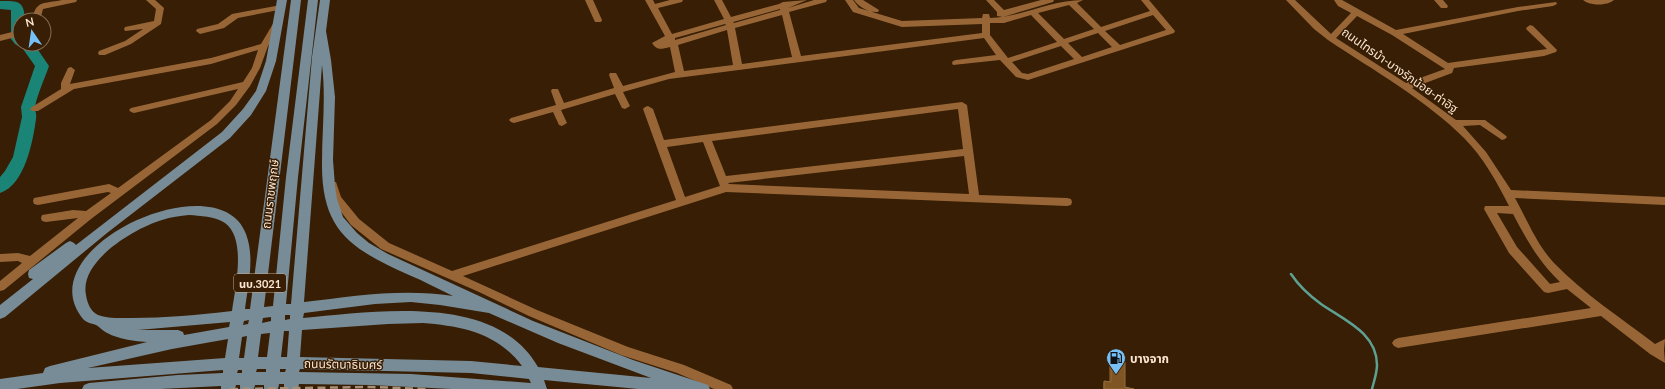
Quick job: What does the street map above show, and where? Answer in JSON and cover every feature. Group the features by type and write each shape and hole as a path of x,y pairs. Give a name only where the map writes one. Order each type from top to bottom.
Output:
{"main road":[{"name":"ถนนราชพฤกษ์","path":"247,389 272,178 296,0"},
{"name":"ถนนราชพฤกษ์","path":"271,389 292,177 313,0"},
{"path":"291,389 309,176 317,57 325,0"},
{"path":"0,313 103,230 226,135 247,112 262,91 271,61 282,3"},
{"path":"321,32 327,57 330,106 328,165 330,196 335,213 344,226 357,239 376,254 488,308 583,348 643,371 704,389"},
{"path":"0,304 52,259 223,129 262,91"},
{"path":"228,389 244,262 244,250 238,229 229,219 197,210 173,212 147,220 118,236 94,255 78,283 79,297 83,308 93,320 125,334 146,337 251,330 326,322 373,319 438,319 466,323 491,332 508,341 522,354 531,366 540,389"},
{"path":"93,320 122,324 195,321 382,298 437,298 488,308"},
{"path":"0,385 148,348 251,330"},
{"name":"ถนนรัตนาธิเบศร์","path":"0,385 60,377 214,364 356,364 471,367 633,382 685,389"},
{"path":"207,380 356,364"},
{"name":"ถนนรัตนาธิเบศร์","path":"89,389 207,380 349,379 465,382 532,389"}],"street":[{"path":"37,12 40,7 73,0"},
{"path":"102,54 123,45 158,22 160,8 150,2 150,0"},
{"path":"589,0 598,20"},
{"path":"679,0 651,4 672,40 680,74"},
{"path":"718,0 730,23 738,66"},
{"path":"672,40 802,0"},
{"path":"783,5 823,0"},
{"path":"849,0 856,10 902,24 919,24 986,18 1050,0"},
{"path":"858,0 863,5 884,14 904,18 986,18 1004,20 1076,1 1100,30 1118,48"},
{"path":"990,0 1003,14"},
{"path":"986,18 986,35 1019,75 1023,77 1171,31 1145,0"},
{"name":"ถนนไทรม้า-บางรักน้อย-ท่าอิฐ","path":"1290,0 1317,27 1331,38 1405,86 1454,123 1477,146 1508,194 1535,246 1550,266 1603,311 1665,358"},
{"path":"1338,0 1341,4 1395,33 1448,66 1544,53 1553,50 1530,28"},
{"path":"1587,0 1594,2 1610,0"},
{"path":"200,31 221,26 235,16 282,3"},
{"path":"1395,33 1518,9 1553,4"},
{"path":"783,5 797,59"},
{"path":"956,63 1005,59 1063,42 1154,12"},
{"path":"1331,38 1357,12"},
{"path":"1033,13 1080,60"},
{"path":"0,287 87,216 214,122 233,103 247,84 264,46 278,22"},
{"path":"128,30 152,25"},
{"path":"2,37 12,35"},
{"path":"514,120 680,74 986,35"},
{"path":"35,109 66,89 211,62 264,46"},
{"path":"1405,86 1449,71 1450,68 1448,66"},
{"path":"66,89 65,83 71,70"},
{"path":"613,75 625,106"},
{"path":"134,110 247,84"},
{"path":"555,91 562,123"},
{"path":"661,144 962,105 974,198"},
{"path":"648,109 682,202"},
{"path":"1454,123 1482,122 1502,137"},
{"path":"706,138 724,184"},
{"path":"452,276 682,202 724,184 968,152"},
{"path":"328,165 331,183 337,198 355,222 385,246 533,313 625,351 680,369 727,389"},
{"path":"724,184 1067,202"},
{"path":"38,201 110,188 119,192"},
{"path":"1508,194 1665,201"},
{"path":"1516,210 1489,208 1512,250 1548,289 1570,284"},
{"path":"46,218 74,214 84,214 87,216"},
{"path":"0,258 18,257 31,261"},
{"path":"1398,343 1603,311"},
{"path":"1654,350 1665,344"}],"building":[{"name":"บางจาก","path":"1111,360 1125,362 1125,387 1134,389 1104,389 1104,381 1111,382"}],"waterway":[{"path":"0,5 13,5 18,8 18,12"},
{"path":"0,187 11,175 21,157 29,117 28,107 42,66 32,52"},
{"path":"1291,274 1298,283 1321,304 1358,328 1371,344 1376,354 1377,365 1372,389"}],"railway":[{"path":"230,389 371,387 429,389"}],"place":[{"name":"บางจาก","path":"1116,375"}]}
